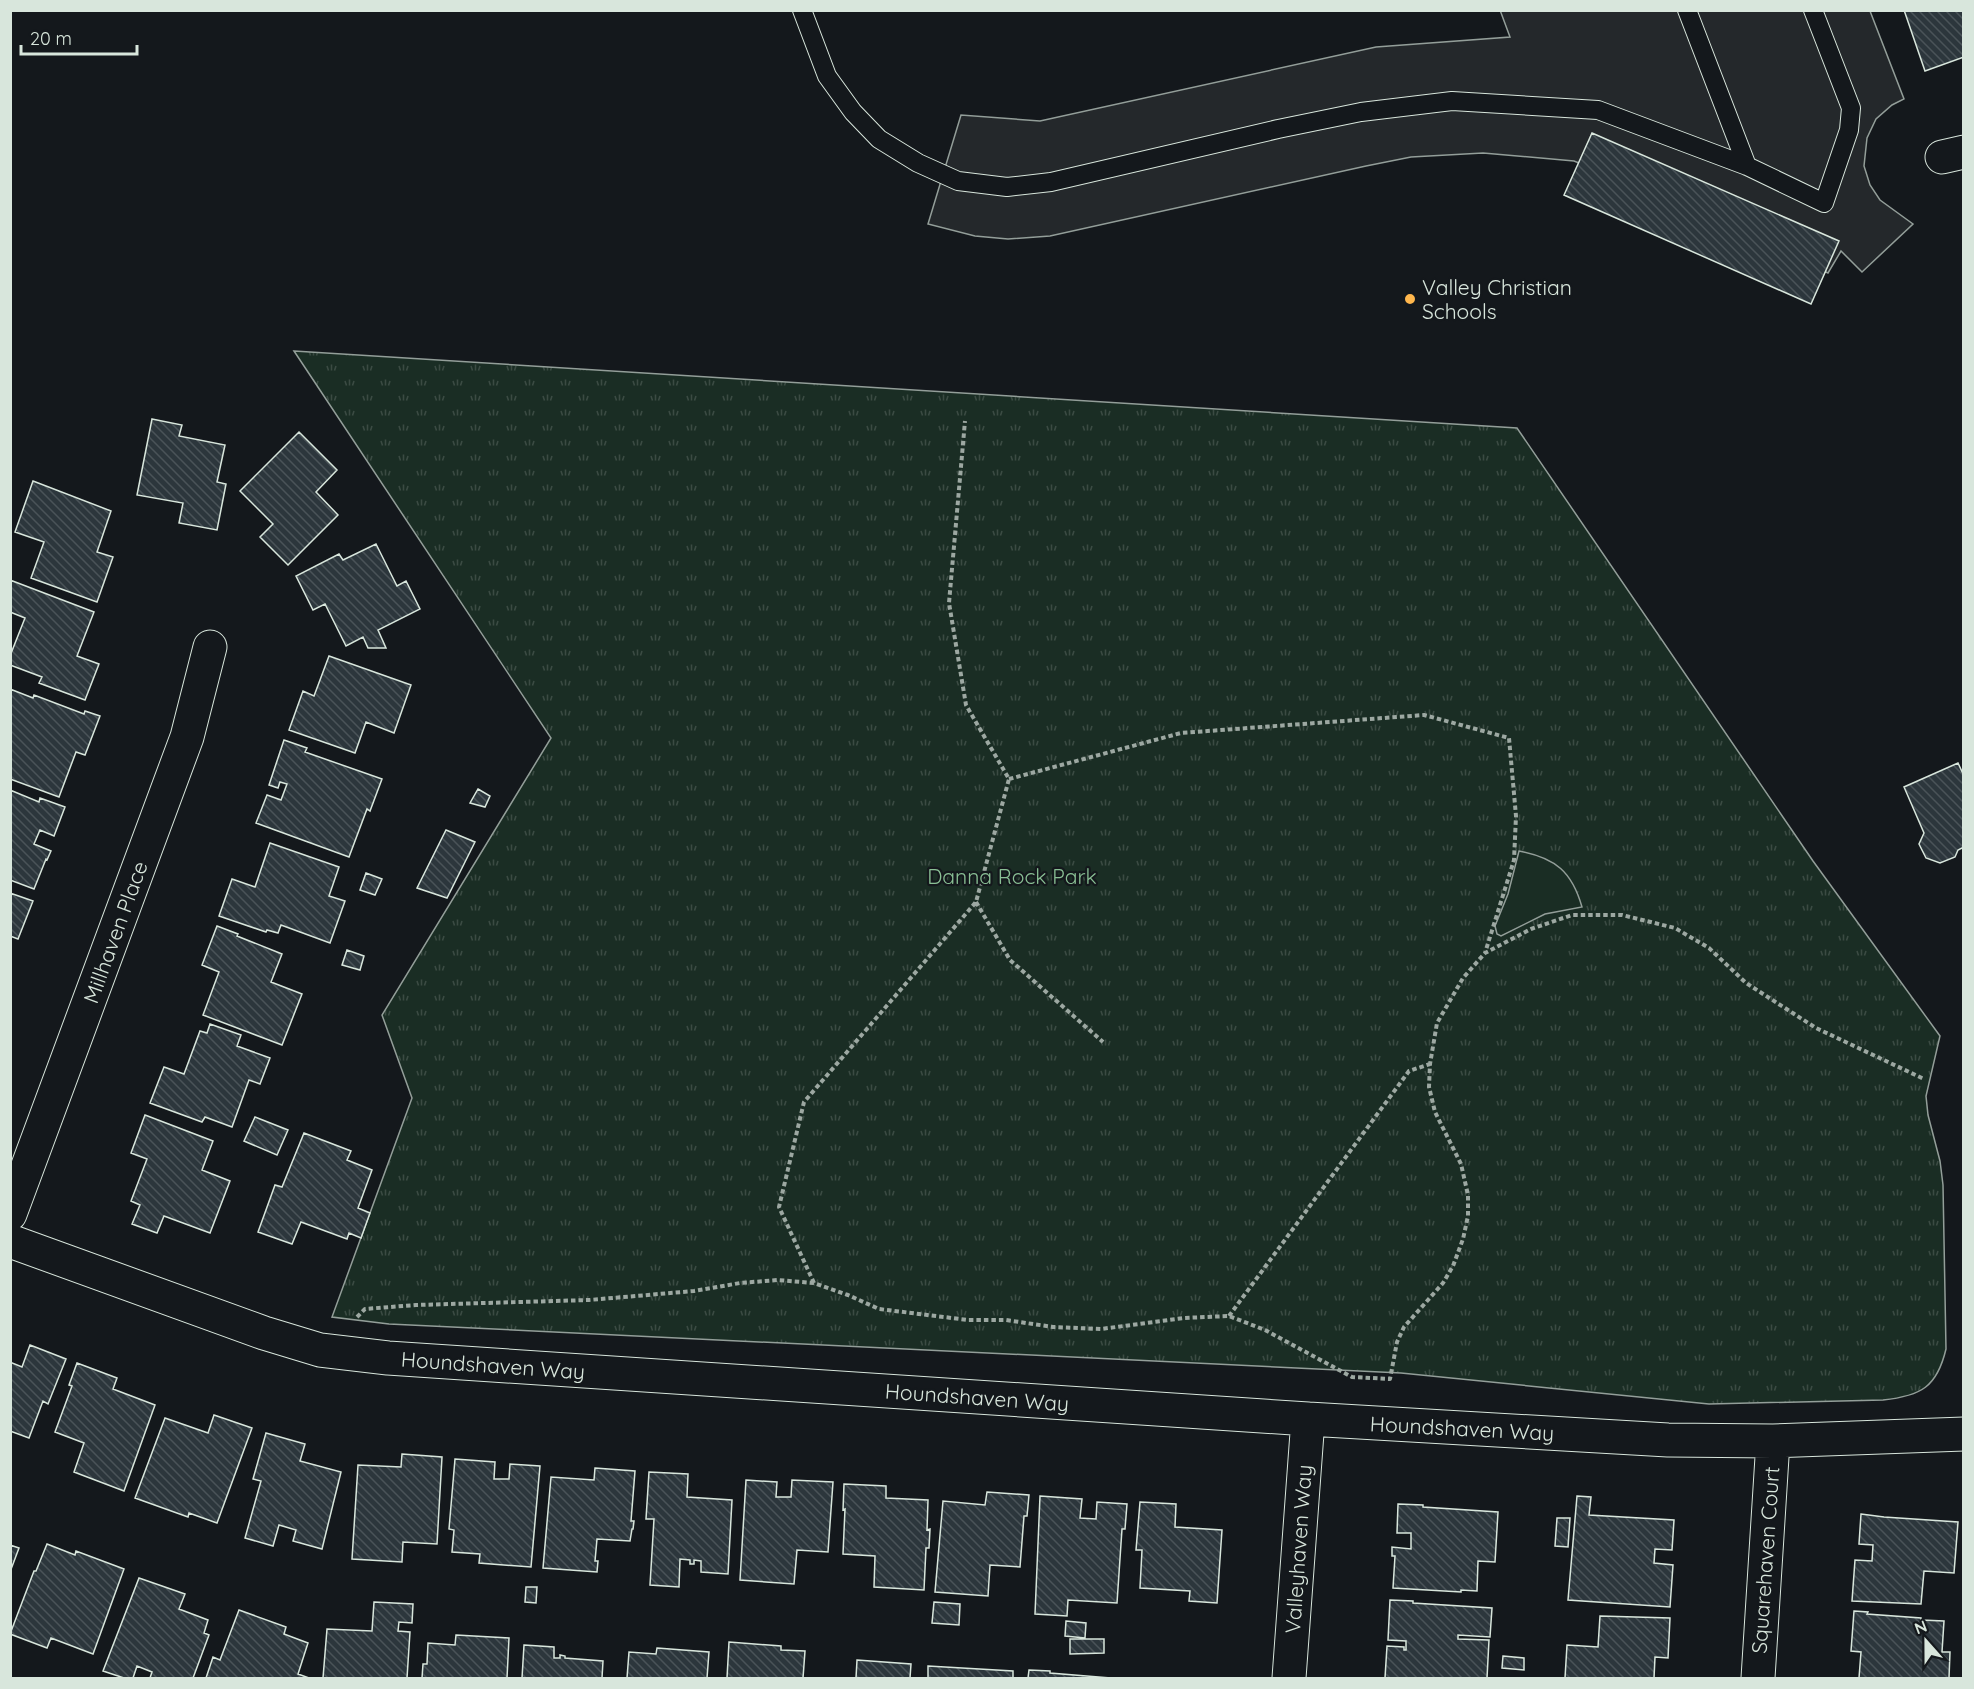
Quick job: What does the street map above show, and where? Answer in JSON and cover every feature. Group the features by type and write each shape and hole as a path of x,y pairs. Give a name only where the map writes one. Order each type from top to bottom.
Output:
{"street":[{"name":"Millhaven Place","path":"10,1214 188,737 210,647"},
{"name":"Houndshaven Way","path":"10,1241 264,1333 320,1350 388,1358 1308,1419 1668,1440 1773,1441 1964,1434"},
{"name":"Valleyhaven Way","path":"1289,1678 1308,1419"},
{"name":"Squarehaven Court","path":"1758,1678 1773,1441"}],"lane":[{"path":"802,10 827,76 853,112 879,139 918,163 958,181 1007,187 1051,182 1361,112 1452,101 1598,110 1748,166 1824,203 1849,130 1851,108 1813,10"},
{"path":"1687,10 1748,166"}],"path":[{"path":"814,1283 779,1207 804,1102 976,902 1009,779 966,705 949,603 965,421"},
{"path":"1009,779 1181,733 1425,715 1509,738 1516,816 1514,860 1485,953"},
{"path":"976,902 1010,960 1103,1042"},
{"path":"320,1350 365,1309 416,1305 589,1300 694,1292 740,1283 778,1280 814,1283 879,1309 968,1320 1006,1320 1053,1327 1101,1329 1184,1318 1229,1316 1265,1330 1352,1377 1390,1379 1397,1342 1404,1327 1448,1275 1463,1239 1468,1216 1468,1195 1461,1164 1435,1112 1429,1087 1430,1064 1437,1023 1463,978 1485,953 1531,929 1572,915 1622,915 1675,928 1709,948 1746,983 1816,1028 1924,1079"},
{"path":"1229,1316 1409,1071 1430,1064"}],"green space":[{"name":"Danna Rock Park","path":"294,351 1517,428 1813,861 1940,1036 1926,1096 1943,1185 1946,1349 1938,1372 1932,1381 1917,1392 1908,1396 1883,1400 1709,1404 1401,1373 389,1324 332,1317 412,1098 382,1015 551,738"},
{"path":"1519,851 1543,858 1561,868 1573,884 1582,907 1545,914 1501,936 1497,934 1495,926 1508,894"}],"shaded area":[{"path":"1500,10 1870,11 1904,99 1892,105 1876,119 1867,138 1864,166 1870,185 1880,200 1913,224 1862,272 1841,251 1828,273 1624,181 1574,161 1483,153 1411,157 1050,236 1008,239 975,236 928,224 961,115 1040,121 1376,47 1510,37"}],"building":[{"path":"1904,10 1964,10 1964,57 1925,71"},
{"path":"1592,133 1839,241 1811,304 1564,195"},
{"path":"152,419 182,425 179,436 225,445 217,482 226,484 217,530 179,523 183,503 137,495"},
{"path":"299,432 337,470 316,492 338,515 288,565 260,537 273,524 240,491"},
{"path":"33,481 111,511 97,552 113,557 97,602 31,578 44,542 15,532"},
{"path":"376,544 397,586 406,581 420,609 378,630 386,648 368,648 363,637 346,646 325,604 313,610 296,576 339,554 343,560"},
{"path":"10,580 94,612 77,656 99,664 85,700 39,683 42,677 10,665 10,656 25,618 10,612"},
{"path":"329,656 411,685 394,733 366,722 355,753 289,730 303,691 314,696"},
{"path":"10,689 33,698 34,695 84,714 85,711 100,716 85,755 76,752 59,797 10,779"},
{"path":"284,740 307,748 305,752 382,779 370,811 367,809 349,857 256,823 267,795 281,800 287,784 280,782 278,788 269,785"},
{"path":"1958,763 1964,776 1964,847 1958,850 1955,857 1940,863 1926,858 1919,844 1924,833 1904,787"},
{"path":"478,789 490,796 485,807 470,803"},
{"path":"10,790 39,802 40,798 65,807 54,836 40,830 34,844 51,851 34,889 10,880"},
{"path":"446,830 475,842 447,898 417,888"},
{"path":"270,843 339,867 329,896 345,901 330,943 281,925 278,933 267,930 266,932 219,916 232,879 255,887"},
{"path":"366,873 382,879 375,895 360,890"},
{"path":"10,893 33,901 18,939 10,936"},
{"path":"217,926 282,954 271,982 302,994 282,1045 203,1015 219,972 202,965"},
{"path":"347,950 364,956 360,970 342,965"},
{"path":"210,1024 241,1035 237,1046 270,1058 260,1084 249,1080 232,1127 205,1117 202,1122 150,1103 164,1067 184,1074 200,1031 207,1033"},
{"path":"145,1115 213,1141 202,1170 230,1181 210,1233 164,1216 157,1233 132,1224 140,1205 131,1201 147,1159 131,1153"},
{"path":"255,1117 288,1130 277,1155 244,1141"},
{"path":"304,1133 351,1151 347,1160 372,1170 358,1208 370,1213 361,1238 349,1233 347,1239 301,1222 292,1244 258,1232 275,1185 282,1187"},
{"path":"30,1345 66,1359 48,1404 43,1401 29,1438 10,1431 10,1362 22,1367"},
{"path":"77,1363 117,1378 113,1389 155,1405 124,1491 74,1472 84,1443 55,1432 72,1386 69,1385"},
{"path":"214,1415 252,1428 217,1523 189,1513 188,1517 135,1498 165,1418 208,1433"},
{"path":"266,1433 305,1444 300,1461 341,1472 322,1549 293,1541 296,1530 279,1525 273,1546 245,1538 261,1481 253,1479"},
{"path":"402,1454 442,1457 437,1544 403,1542 402,1562 352,1559 358,1465 401,1467"},
{"path":"455,1459 495,1462 494,1479 509,1479 510,1464 540,1466 531,1567 479,1563 480,1554 452,1552 454,1530 449,1529"},
{"path":"595,1468 635,1471 631,1521 634,1521 630,1541 597,1539 595,1561 598,1561 597,1572 543,1568 551,1477 594,1480"},
{"path":"649,1472 688,1474 687,1497 732,1500 728,1574 701,1572 701,1561 694,1560 694,1564 690,1564 690,1560 680,1559 679,1587 650,1585 654,1519 646,1519"},
{"path":"746,1480 777,1482 776,1497 791,1497 792,1480 833,1482 828,1552 797,1550 794,1584 740,1580"},
{"path":"844,1484 886,1486 886,1498 928,1500 927,1530 930,1529 929,1548 926,1548 924,1590 874,1587 875,1556 843,1554"},
{"path":"987,1492 1029,1495 1027,1516 1024,1516 1020,1567 990,1565 988,1596 935,1592 943,1501 985,1505"},
{"path":"1040,1496 1082,1499 1080,1518 1096,1519 1097,1502 1127,1504 1125,1529 1122,1529 1117,1603 1068,1600 1067,1616 1035,1614"},
{"path":"1577,1496 1591,1497 1589,1515 1674,1520 1672,1550 1655,1549 1654,1563 1673,1565 1670,1607 1568,1600"},
{"path":"1140,1502 1176,1504 1175,1527 1222,1530 1217,1603 1189,1601 1190,1591 1140,1588 1142,1550 1136,1550"},
{"path":"1398,1504 1498,1512 1495,1562 1478,1561 1477,1591 1393,1588 1395,1556 1392,1556 1392,1547 1411,1549 1411,1533 1397,1533"},
{"path":"1861,1514 1958,1522 1954,1573 1924,1571 1921,1604 1852,1601 1855,1560 1872,1561 1873,1545 1859,1544"},
{"path":"1557,1518 1570,1518 1568,1547 1555,1546"},
{"path":"47,1544 75,1555 76,1551 124,1569 93,1654 51,1638 47,1648 10,1634"},
{"path":"10,1545 19,1548 10,1572"},
{"path":"139,1578 185,1594 179,1609 208,1620 204,1633 209,1635 193,1678 150,1678 152,1672 137,1666 133,1678 124,1678 103,1671"},
{"path":"526,1587 537,1587 536,1603 525,1602"},
{"path":"1390,1600 1492,1608 1490,1637 1458,1635 1458,1639 1489,1640 1487,1678 1385,1678 1387,1646 1404,1647 1406,1650 1406,1641 1388,1640"},
{"path":"374,1602 413,1604 412,1623 399,1622 398,1631 410,1632 407,1678 323,1678 327,1629 372,1631"},
{"path":"934,1602 960,1604 959,1625 932,1623"},
{"path":"239,1610 286,1627 284,1634 308,1643 298,1674 309,1678 206,1678 213,1657 220,1660"},
{"path":"1854,1611 1944,1621 1942,1652 1950,1652 1949,1678 1859,1678 1861,1652 1851,1651"},
{"path":"1600,1616 1670,1618 1668,1658 1655,1657 1654,1678 1565,1678 1567,1645 1598,1647"},
{"path":"1066,1621 1086,1623 1085,1638 1065,1636"},
{"path":"456,1635 509,1638 507,1678 422,1678 423,1664 427,1664 428,1643 455,1645"},
{"path":"1070,1639 1104,1639 1104,1653 1070,1654"},
{"path":"729,1642 781,1646 781,1650 805,1651 803,1678 727,1678"},
{"path":"524,1645 554,1647 554,1658 560,1658 560,1655 565,1658 603,1661 602,1678 522,1678"},
{"path":"657,1648 709,1652 707,1678 627,1678 629,1652 656,1654"},
{"path":"1503,1656 1524,1658 1524,1670 1502,1668"},
{"path":"857,1660 911,1664 910,1678 856,1678"},
{"path":"928,1666 1013,1671 1013,1678 928,1678"},
{"path":"1029,1670 1050,1671 1050,1673 1111,1678 1028,1678"}],"place":[{"name":"Valley Christian Schools","path":"1410,299"}]}
